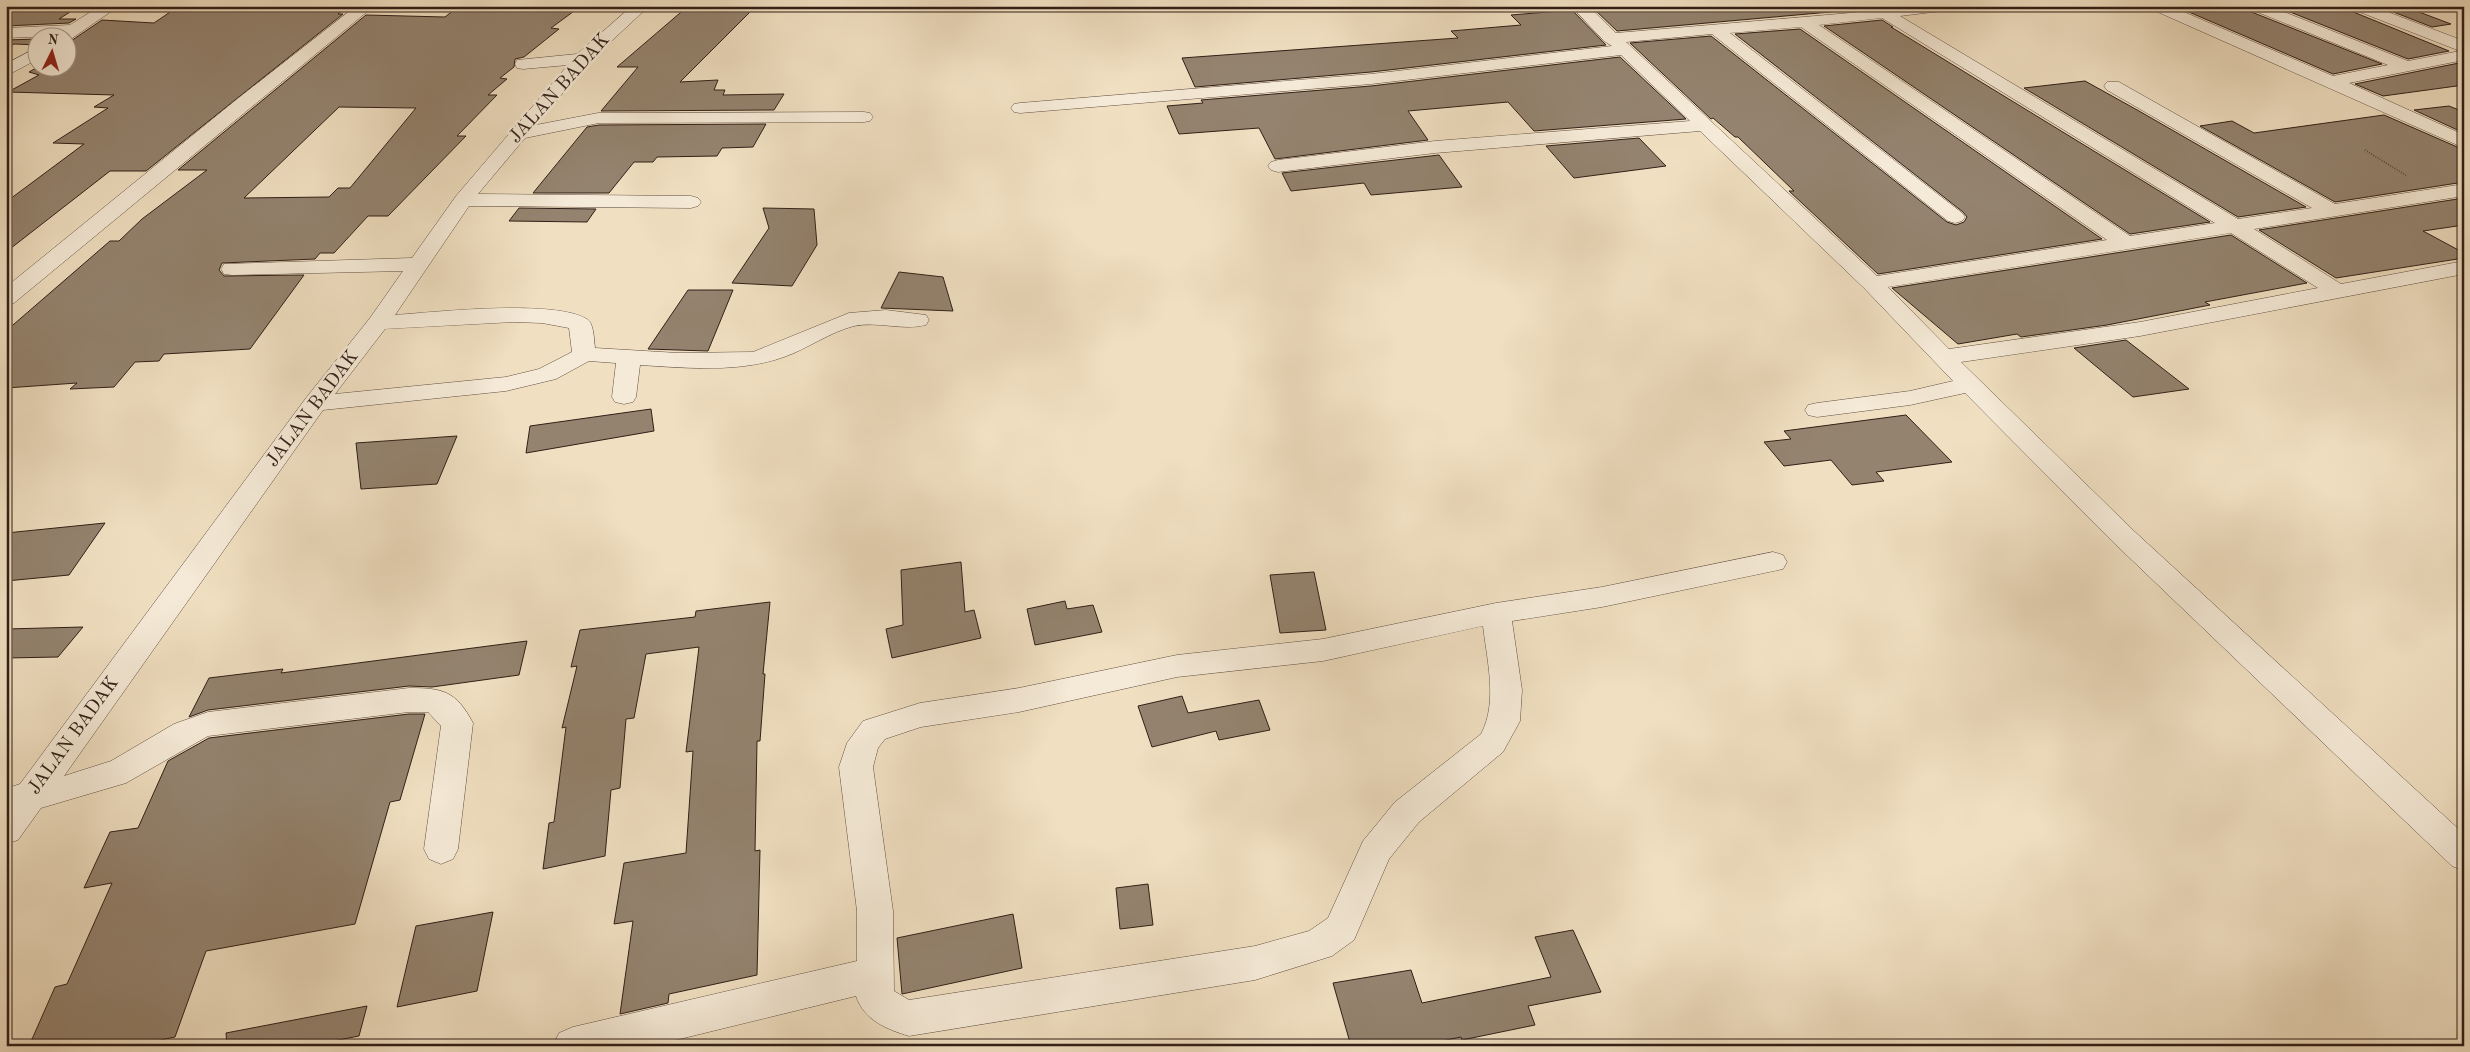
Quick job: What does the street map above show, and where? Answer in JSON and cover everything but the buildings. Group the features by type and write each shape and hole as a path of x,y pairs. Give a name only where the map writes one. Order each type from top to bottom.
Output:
{"street":[{"path":"77,28 111,6"},
{"path":"6,298 242,104 366,6"},
{"name":"JALAN BADAK","path":"6,830 18,797 378,323 464,200 582,59 641,6"},
{"path":"1579,6 1617,44 1872,283 1970,385 2124,537 2464,856"},
{"path":"1020,108 1371,79 1715,29 1886,14 1941,6"},
{"path":"2156,6 2331,81 2464,142"},
{"path":"2255,6 2409,67"},
{"path":"2357,6 2464,47"},
{"path":"1886,14 2234,226 2335,290"},
{"path":"1804,22 2126,244"},
{"path":"1715,29 1955,217"},
{"path":"6,33 28,33"},
{"path":"2331,81 2464,56"},
{"path":"6,72 28,58"},
{"path":"523,64 582,59"},
{"path":"2112,86 2334,212"},
{"path":"535,114 578,115 598,118 864,117"},
{"path":"520,133 580,124 598,118"},
{"path":"1278,166 1435,148 1704,125"},
{"path":"1872,283 2334,212 2464,190"},
{"path":"464,200 691,202"},
{"path":"232,269 418,264"},
{"path":"1943,357 2140,328 2464,267"},
{"path":"378,323 518,316 563,317 580,324 584,354"},
{"path":"316,403 524,381 558,370 571,364 584,354 678,360 755,359 776,352 849,320 886,317 918,320"},
{"path":"624,397 629,357"},
{"path":"1817,410 1910,398 1970,385"},
{"path":"1496,613 1506,690 1504,721 1492,742 1407,812 1375,852 1341,929 1319,944 1255,963 909,1018 894,1014 882,1006 874,997 876,974 875,911 856,767 863,743 874,730 920,715 1019,700 1177,666 1323,650 1496,613 1602,597 1773,562"},
{"path":"18,797 122,771 184,732 208,724 409,700 436,700 457,723 441,849"},
{"path":"573,1046 876,974"}],"path":[{"path":"2365,150 2440,195"}]}
